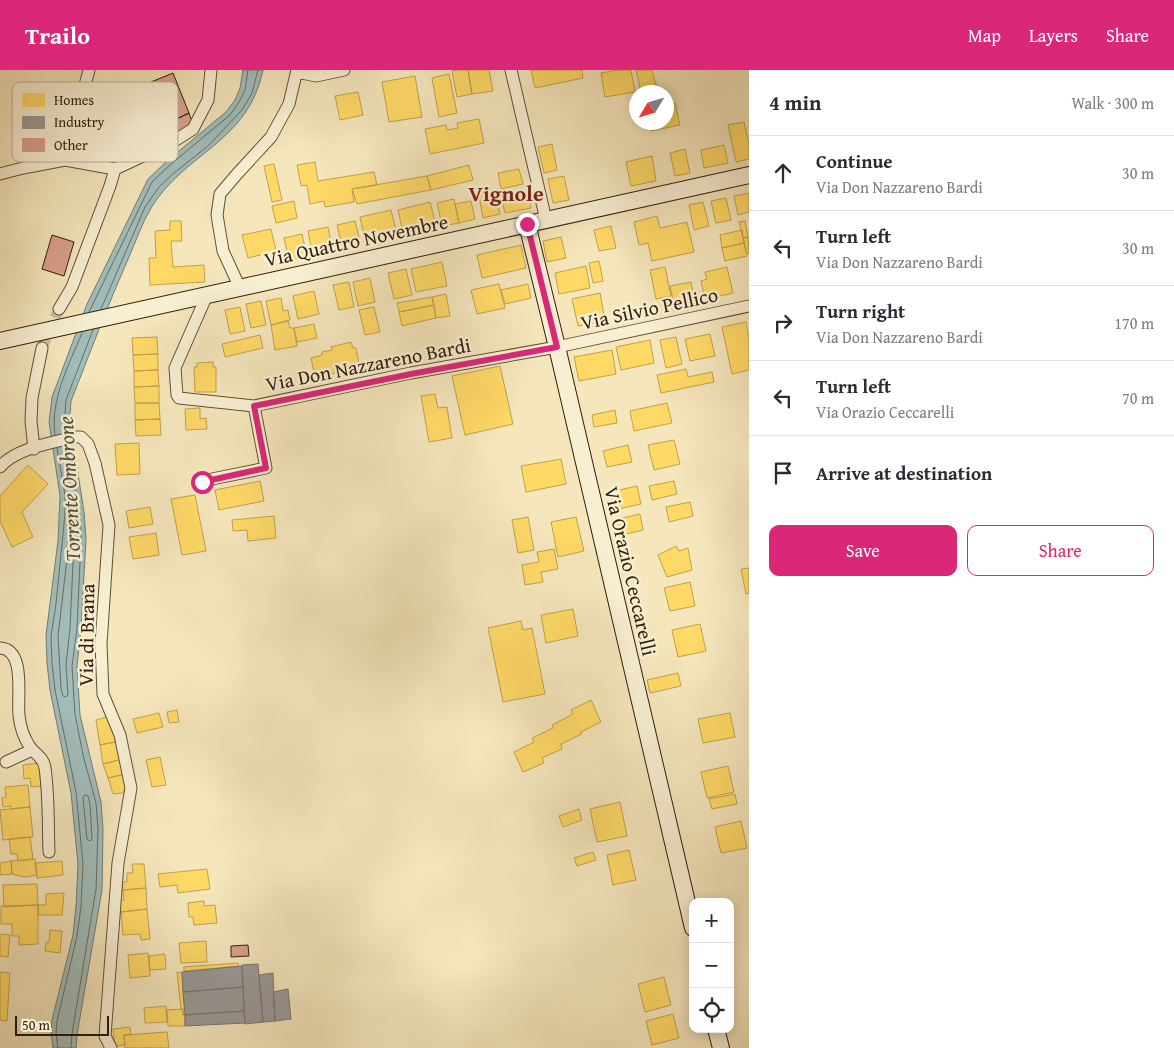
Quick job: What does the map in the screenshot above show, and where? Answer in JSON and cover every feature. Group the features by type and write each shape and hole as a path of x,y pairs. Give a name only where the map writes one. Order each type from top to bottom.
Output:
{"main road":[{"name":"Via Quattro Novembre","path":"0,341 749,175"},
{"name":"Via Orazio Ceccarelli","path":"527,224 689,911"},
{"path":"717,1033 721,1048"}],"street":[{"path":"178,137 193,129 208,100 211,70"},
{"path":"240,288 223,250 217,215 220,194 271,137 289,104 297,71 316,76 344,70"},
{"path":"511,70 546,220"},
{"path":"0,174 54,162"},
{"path":"76,162 115,169 129,162"},
{"path":"59,309 72,286 115,169"},
{"path":"207,295 175,368 177,395 179,398 254,406"},
{"name":"Via Silvio Pellico","path":"557,347 749,306"},
{"name":"Via Don Nazzareno Bardi","path":"202,482 266,468 254,406 557,347"},
{"path":"0,467 12,457 38,447 31,422 32,398 42,348"},
{"name":"Via di Brana","path":"38,447 75,437 81,437 88,444 95,463 109,525 101,644 103,694 120,735 131,788 118,863 105,1036 111,1048"},
{"path":"0,648 7,648 16,661 18,714 23,733 32,750 42,759 45,768 49,852"},
{"path":"6,762 32,750"}],"water":[{"name":"Torrente Ombrone","path":"243,70 263,70 255,95 244,114 230,131 165,189 151,208 114,293 71,401 71,429 84,512 86,539 77,666 80,715 101,802 103,829 102,890 76,1048 53,1048 52,1020 73,935 78,864 71,793 50,690 47,663 46,635 58,541 60,496 49,422 52,397 87,304 148,179 166,162 178,162 178,152 226,112 235,100 240,88"}],"building: Homes":[{"path":"468,70 472,94 457,97 452,71"},
{"path":"468,70 489,70 493,91 472,94"},
{"path":"531,70 582,70 583,78 535,88"},
{"path":"631,70 634,85 629,85 629,93 605,97 601,73"},
{"path":"636,70 652,70 656,85 639,85"},
{"path":"449,74 457,113 439,117 432,78"},
{"path":"415,76 422,117 389,122 382,82"},
{"path":"358,92 363,115 340,120 335,96"},
{"path":"674,103 680,125 674,126"},
{"path":"479,119 484,143 430,154 425,129 446,125 447,130 458,128 457,123"},
{"path":"744,122 749,144 749,159 736,162 728,125"},
{"path":"552,144 557,170 544,173 538,147"},
{"path":"724,145 728,163 704,168 701,150"},
{"path":"685,149 690,173 675,176 670,153"},
{"path":"652,156 656,181 631,186 626,162"},
{"path":"315,162 318,181 374,172 377,185 352,189 354,202 325,207 324,201 310,204 307,185 301,186 297,165"},
{"path":"274,164 282,200 272,202 264,166"},
{"path":"469,165 473,180 431,190 427,176"},
{"path":"519,169 523,184 501,189 498,173"},
{"path":"427,176 431,190 357,204 352,189"},
{"path":"564,176 569,200 553,203 548,179"},
{"path":"527,191 531,208 505,213 501,197"},
{"path":"495,192 500,214 483,218 479,196"},
{"path":"749,193 749,212 738,215 734,196"},
{"path":"726,198 731,220 716,223 711,201"},
{"path":"454,199 459,223 442,226 437,203"},
{"path":"294,201 297,218 276,223 272,206"},
{"path":"471,201 475,219 459,223 455,204"},
{"path":"430,202 436,226 403,233 398,210"},
{"path":"703,202 709,226 694,230 689,205"},
{"path":"391,210 397,234 365,241 360,217"},
{"path":"657,216 660,228 687,222 694,252 652,261 648,243 639,245 634,222"},
{"path":"170,221 181,221 182,241 171,241 173,267 204,265 205,282 150,285 149,258 156,258 155,231 170,230"},
{"path":"355,221 361,245 343,249 337,225"},
{"path":"745,221 748,237 743,238 739,222"},
{"path":"611,226 616,248 599,251 594,230"},
{"path":"328,227 333,252 313,256 308,231"},
{"path":"271,229 276,251 248,258 242,235"},
{"path":"742,230 744,243 722,248 720,235"},
{"path":"302,234 307,256 289,260 284,238"},
{"path":"561,237 566,258 547,262 543,241"},
{"path":"748,237 749,253 747,254 743,238"},
{"path":"744,243 747,256 725,261 722,248"},
{"path":"521,245 526,268 482,278 477,255"},
{"path":"599,261 603,281 593,283 589,263"},
{"path":"442,262 447,286 416,292 411,269"},
{"path":"586,266 590,288 559,294 555,273"},
{"path":"665,267 671,296 656,299 650,270"},
{"path":"727,267 733,293 711,298 710,294 704,295 701,281 707,279 705,272"},
{"path":"406,269 412,295 394,299 388,273"},
{"path":"370,278 375,302 358,306 353,282"},
{"path":"349,282 354,307 339,310 333,285"},
{"path":"691,282 695,304 675,309 670,286"},
{"path":"499,284 505,308 477,314 471,290"},
{"path":"528,284 531,298 505,304 501,290"},
{"path":"314,291 319,314 298,319 293,296"},
{"path":"600,293 605,321 578,326 572,299"},
{"path":"446,294 450,316 436,318 432,297"},
{"path":"432,297 434,305 399,312 397,303"},
{"path":"281,298 283,311 288,310 290,320 271,325 266,301"},
{"path":"261,301 266,325 251,328 246,304"},
{"path":"434,305 436,318 402,326 399,312"},
{"path":"240,307 245,331 230,334 225,310"},
{"path":"374,307 380,332 365,335 359,310"},
{"path":"288,321 290,328 294,328 297,346 275,350 271,325"},
{"path":"746,322 749,339 749,370 732,374 722,327"},
{"path":"314,324 317,338 297,342 294,328"},
{"path":"710,334 715,356 690,361 685,339"},
{"path":"260,335 263,348 225,357 222,344"},
{"path":"157,337 158,354 133,355 132,338"},
{"path":"676,337 682,364 666,368 660,340"},
{"path":"650,340 654,363 621,370 616,347"},
{"path":"351,342 353,348 356,348 360,368 349,370 348,366 338,368 339,372 315,377 311,358 322,355 322,352 332,350 331,347"},
{"path":"612,350 616,374 579,381 574,357"},
{"path":"158,354 158,370 134,371 133,355"},
{"path":"213,362 213,367 216,367 216,392 195,392 194,367 197,367 197,363"},
{"path":"500,366 513,424 465,435 452,376"},
{"path":"686,369 688,377 712,372 714,382 661,393 657,375"},
{"path":"158,370 159,386 134,387 134,371"},
{"path":"159,386 159,403 135,403 134,387"},
{"path":"435,394 438,408 447,407 452,438 429,442 421,396"},
{"path":"135,403 159,403 160,419 135,420"},
{"path":"667,403 672,423 634,431 630,411"},
{"path":"200,408 200,419 206,418 207,429 186,430 185,409"},
{"path":"615,410 617,423 594,427 592,415"},
{"path":"160,419 161,435 136,436 135,420"},
{"path":"674,440 680,464 654,470 648,445"},
{"path":"139,443 140,474 117,475 115,444"},
{"path":"628,445 632,462 607,467 603,451"},
{"path":"561,459 566,484 526,492 521,466"},
{"path":"28,465 48,484 22,512 33,537 12,547 0,521 0,496"},
{"path":"260,481 264,501 219,510 215,490"},
{"path":"674,481 677,494 652,500 649,486"},
{"path":"637,486 641,504 614,510 611,492"},
{"path":"195,495 206,551 182,555 171,499"},
{"path":"690,502 693,516 669,522 666,507"},
{"path":"150,507 153,524 129,528 126,511"},
{"path":"640,514 643,530 618,536 614,520"},
{"path":"274,516 276,538 248,541 247,530 233,531 232,520"},
{"path":"528,517 534,550 518,553 512,520"},
{"path":"576,517 584,551 558,557 551,522"},
{"path":"156,533 159,555 133,559 129,537"},
{"path":"676,546 679,551 688,548 692,570 667,577 658,555"},
{"path":"554,549 558,569 541,572 543,582 525,585 522,565 539,562 537,552"},
{"path":"749,568 749,593 746,594 741,569"},
{"path":"690,582 695,606 670,611 664,588"},
{"path":"573,609 578,636 546,643 541,615"},
{"path":"521,621 523,630 532,628 545,694 503,702 488,628"},
{"path":"700,624 706,651 678,657 672,630"},
{"path":"678,673 681,686 650,693 647,680"},
{"path":"591,700 601,722 561,744 562,749 542,758 544,763 523,772 514,752 534,742 532,738 553,728 552,725 573,714 571,710"},
{"path":"177,710 179,722 169,723 167,712"},
{"path":"159,713 163,727 137,733 133,719"},
{"path":"730,713 735,737 703,743 698,719"},
{"path":"110,716 120,741 100,745 96,720"},
{"path":"120,741 123,759 103,764 100,745"},
{"path":"160,757 166,785 152,787 146,760"},
{"path":"123,759 126,774 108,778 103,764"},
{"path":"39,763 41,786 31,787 30,778 24,779 23,765"},
{"path":"728,766 734,792 707,798 701,772"},
{"path":"126,774 127,783 123,793 113,794 108,778"},
{"path":"28,785 30,807 11,809 11,806 3,807 2,798 6,797 5,787"},
{"path":"735,794 737,804 712,809 709,799"},
{"path":"620,802 627,836 597,842 590,809"},
{"path":"30,807 33,837 3,840 0,810"},
{"path":"579,809 582,820 563,827 559,816"},
{"path":"741,821 747,848 721,853 715,827"},
{"path":"30,837 33,859 18,861 17,854 11,854 9,839"},
{"path":"629,850 636,880 613,885 607,855"},
{"path":"593,852 596,860 577,866 574,858"},
{"path":"35,859 37,875 25,877 12,874 11,861"},
{"path":"11,861 12,874 0,875 0,863"},
{"path":"62,861 63,875 37,878 35,863"},
{"path":"132,864 144,864 146,888 123,890 122,882 127,882 127,873 133,873"},
{"path":"207,869 210,889 178,893 177,885 160,887 158,874"},
{"path":"37,884 38,905 4,907 3,885"},
{"path":"146,888 147,909 121,912 119,901 124,900 123,890"},
{"path":"64,893 62,915 38,915 38,905 46,905 46,894"},
{"path":"204,901 204,906 215,905 217,923 194,925 193,917 189,917 188,903"},
{"path":"38,905 38,944 19,945 19,936 12,936 12,924 1,924 1,906"},
{"path":"147,909 150,939 141,940 140,934 123,935 121,912"},
{"path":"50,930 62,931 60,953 45,951 46,942 49,942"},
{"path":"0,934 10,935 8,957 0,956"},
{"path":"206,941 207,962 181,963 179,943"},
{"path":"148,953 150,976 130,978 128,955"},
{"path":"165,954 166,969 150,970 149,956"},
{"path":"238,963 239,966 184,971 184,967"},
{"path":"0,972 10,973 7,1021 0,1020"},
{"path":"177,972 182,973 185,1015 183,1015 183,1009 181,1009"},
{"path":"664,977 671,1005 645,1012 638,984"},
{"path":"166,1006 167,1022 145,1023 144,1008"},
{"path":"183,1009 185,1026 168,1026 167,1010"},
{"path":"673,1014 679,1038 652,1045 646,1021"},
{"path":"130,1027 131,1035 124,1035 125,1045 115,1046 113,1029"},
{"path":"167,1032 169,1048 125,1048 124,1035"}],"building: Industry":[{"path":"258,964 263,1022 245,1024 242,965"},
{"path":"242,966 243,987 183,992 182,972"},
{"path":"273,973 275,1021 263,1022 259,975"},
{"path":"243,987 244,1011 185,1015 183,992"},
{"path":"288,989 291,1019 275,1021 273,992"},
{"path":"244,1011 245,1023 185,1026 185,1015"}],"building: Other":[{"path":"173,73 177,82 151,82"},
{"path":"178,86 189,113 178,118"},
{"path":"189,113 193,125 178,132 178,118"},
{"path":"52,235 74,242 64,276 42,269"},
{"path":"248,945 249,956 231,957 231,946"}],"tunnel":[{"path":"42,348 59,309"}],"district":[{"name":"Vignole","path":"506,193"}],"route":[{"path":"202,482 266,468 254,406 557,347 527,224"}]}
